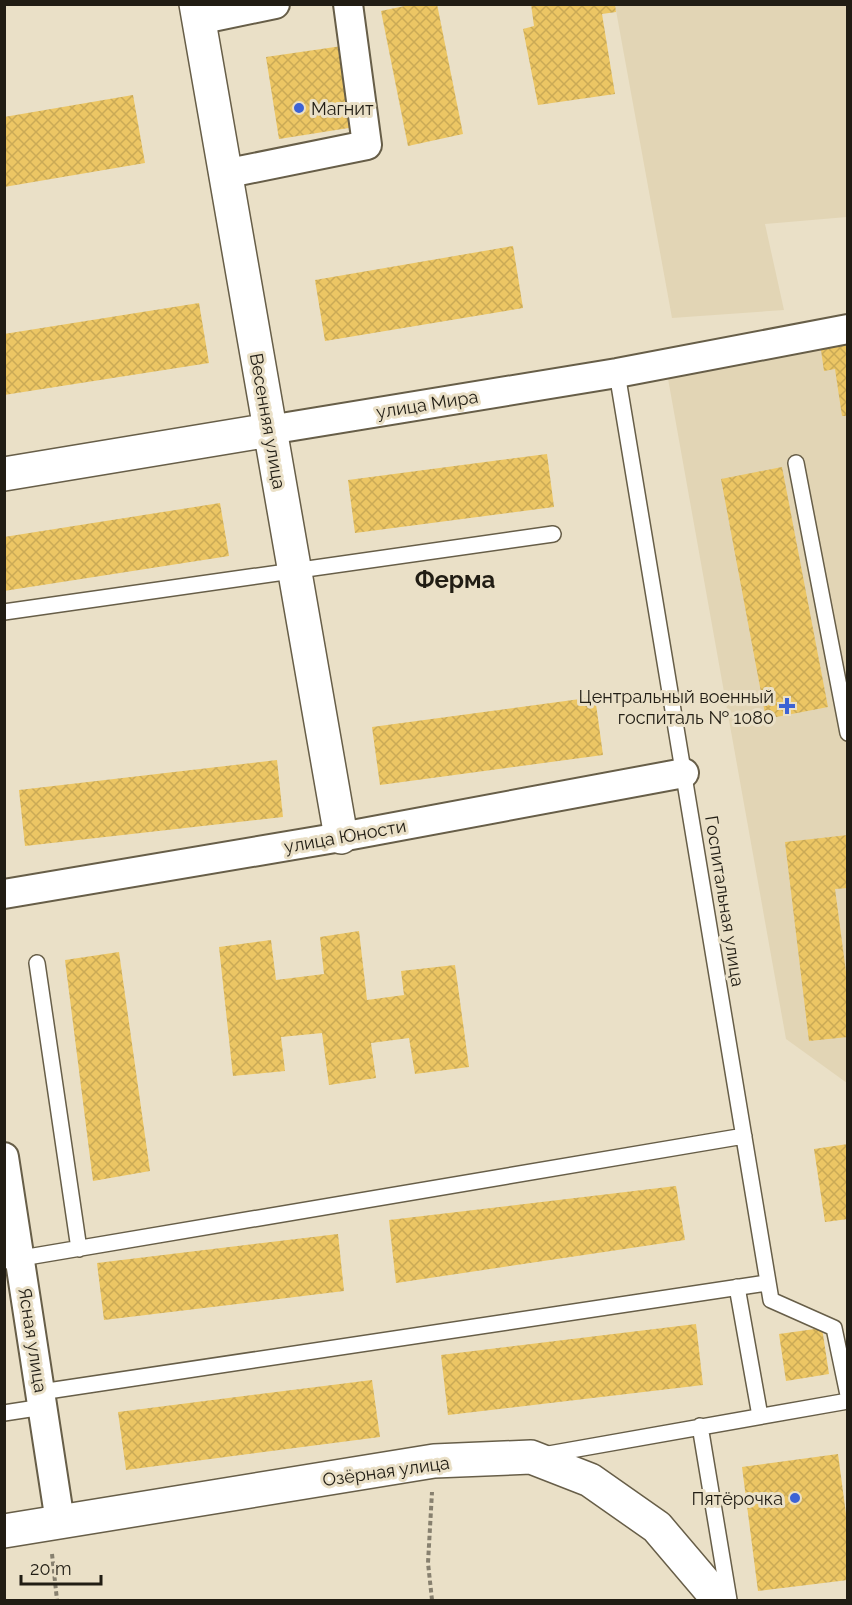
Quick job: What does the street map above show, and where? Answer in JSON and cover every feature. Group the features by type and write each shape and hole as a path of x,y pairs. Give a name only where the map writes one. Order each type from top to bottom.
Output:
{"street":[{"path":"197,12 275,4"},
{"path":"224,174 367,145 348,4"},
{"name":"Весенняя улица","path":"197,12 340,837"},
{"name":"улица Мира","path":"4,474 617,373 848,329"},
{"name":"улица Юности","path":"4,894 340,837 684,772"},
{"name":"Ясная улица","path":"4,1157 12,1259 42,1399 55,1533"},
{"name":"Озёрная улица","path":"4,1531 55,1533 434,1461 531,1457 590,1480 657,1527 719,1600"}],"lane":[{"name":"Госпитальная улица","path":"617,373 771,1300 834,1328 848,1395"},
{"path":"796,463 848,733"},
{"path":"4,612 553,534"},
{"path":"37,963 78,1249"},
{"path":"12,1259 744,1136"},
{"path":"4,1413 42,1399 767,1282"},
{"path":"737,1287 759,1416"},
{"path":"531,1457 848,1401"},
{"path":"700,1426 729,1600"}],"path":[{"path":"432,1600 428,1563 434,1461"},
{"path":"55,1533 57,1600"}],"shaded area":[{"path":"615,5 847,5 847,217 765,224 784,310 672,318"},
{"name":"Центральный военный госпиталь № 1080","path":"847,340 847,1083 786,1039 667,373"}],"building":[{"path":"414,4 437,4 463,134 408,146 381,11"},
{"path":"531,4 615,4 616,12 602,14 615,94 538,105 523,29 534,26"},
{"path":"342,46 355,127 279,139 266,57"},
{"path":"133,95 145,163 4,187 4,117"},
{"path":"513,246 523,308 325,341 315,280"},
{"path":"199,303 209,363 4,395 4,334"},
{"path":"848,340 848,416 842,416 835,369 824,371 820,343"},
{"path":"547,454 554,507 355,533 348,480"},
{"path":"782,467 828,707 766,719 721,479"},
{"path":"220,503 229,556 4,591 4,537"},
{"path":"595,697 603,755 380,785 372,727"},
{"path":"277,760 283,817 25,846 19,790"},
{"path":"848,835 848,888 835,889 848,987 848,1037 809,1041 785,842"},
{"path":"359,931 367,1000 404,995 401,971 455,965 469,1067 415,1074 409,1038 371,1043 376,1078 329,1085 322,1033 281,1037 285,1071 233,1076 219,947 271,940 276,980 324,974 320,937"},
{"path":"119,952 150,1171 93,1181 65,960"},
{"path":"848,1144 848,1219 825,1222 814,1149"},
{"path":"676,1186 685,1240 396,1283 389,1220"},
{"path":"338,1234 344,1291 104,1320 97,1263"},
{"path":"696,1324 703,1385 448,1415 441,1355"},
{"path":"822,1328 829,1374 786,1381 779,1334"},
{"path":"372,1380 380,1437 126,1470 118,1412"},
{"name":"Пятёрочка","path":"838,1454 848,1529 848,1580 758,1591 742,1467"}],"place":[{"name":"Магнит","path":"299,108"},
{"name":"Центральный военный госпиталь № 1080","path":"787,706"},
{"name":"Пятёрочка","path":"795,1498"}],"district":[{"name":"Ферма","path":"455,579"}]}
